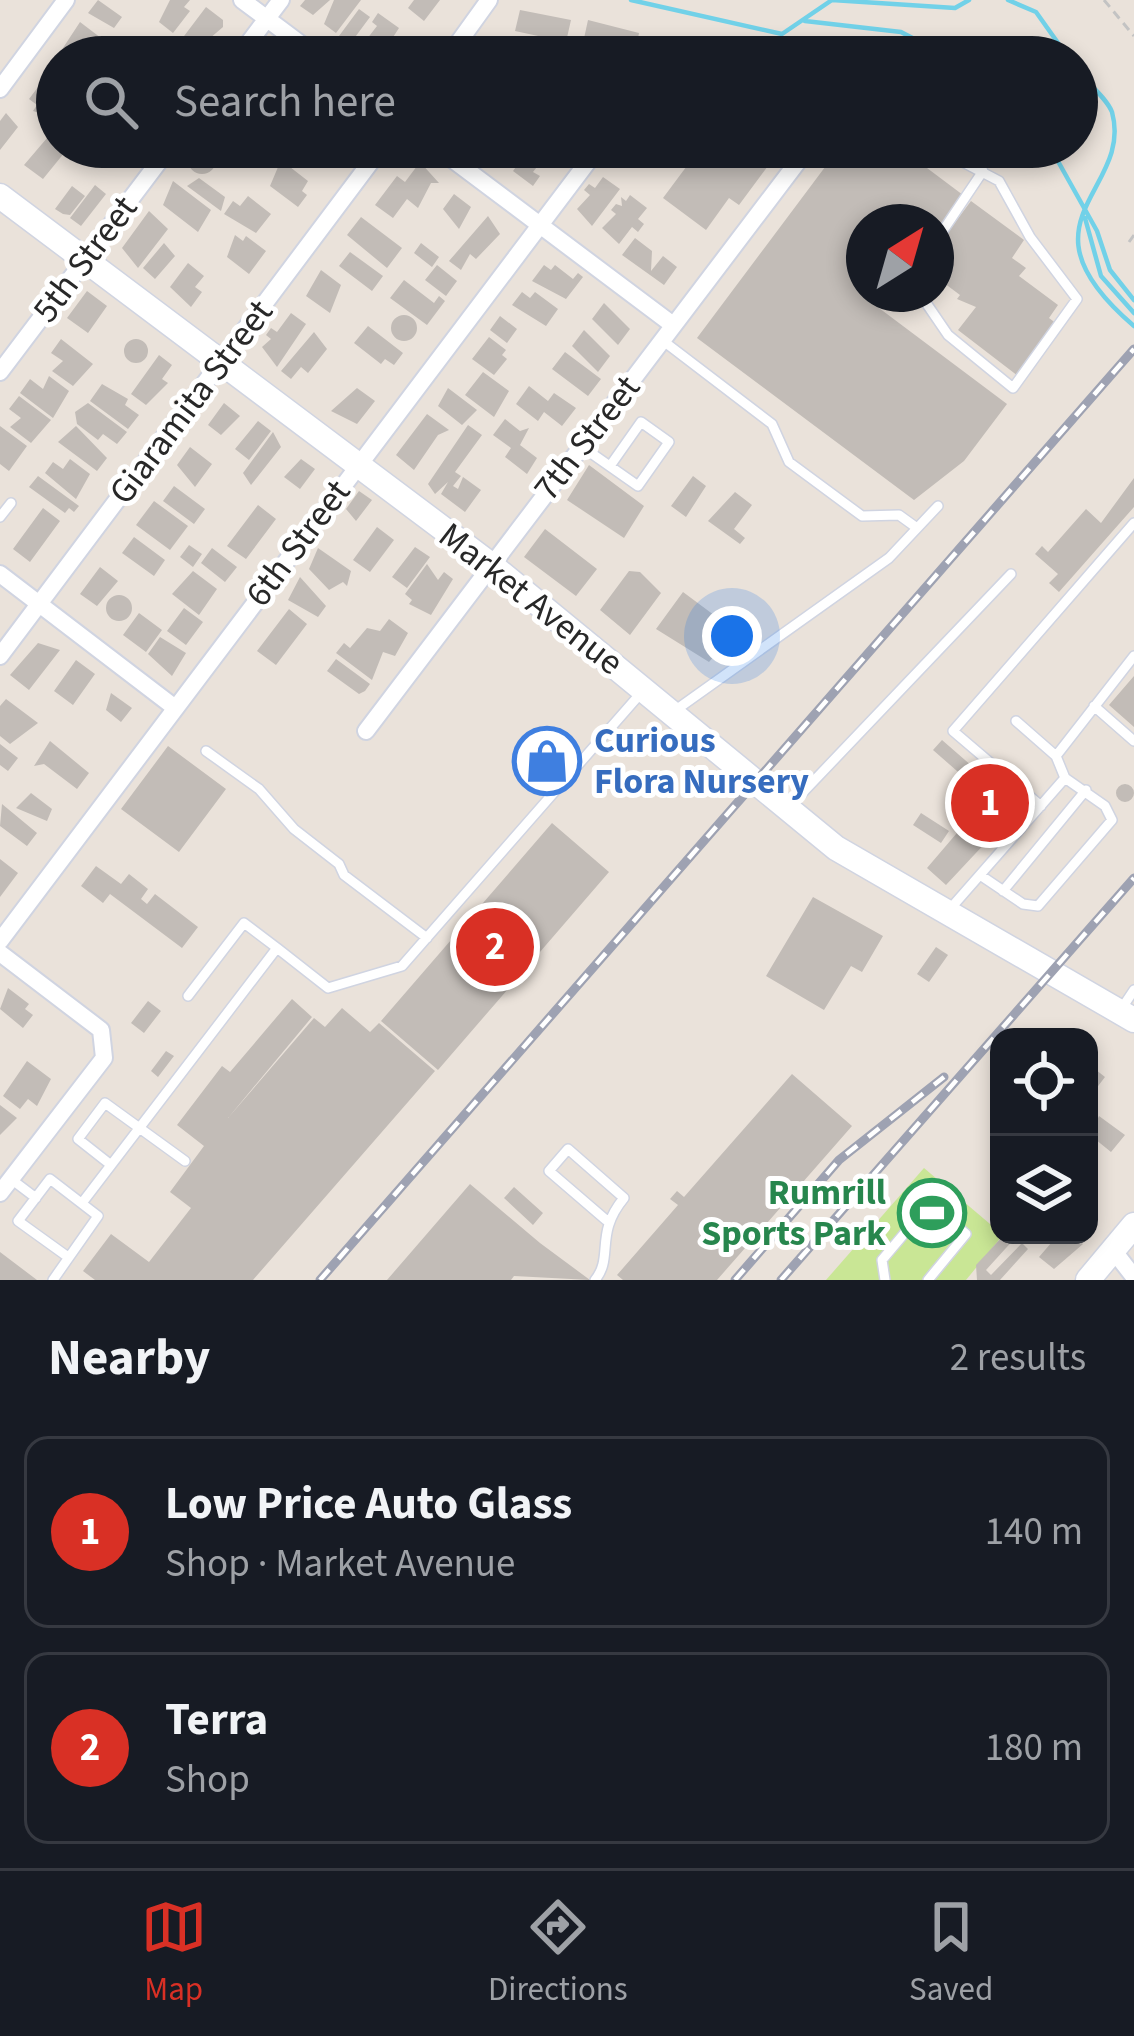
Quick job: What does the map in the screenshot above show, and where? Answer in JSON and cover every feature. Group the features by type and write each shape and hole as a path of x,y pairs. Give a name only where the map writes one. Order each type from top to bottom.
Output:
{"street":[{"path":"39,36 66,0"},
{"path":"242,0 291,36"},
{"path":"254,36 281,0"},
{"path":"463,36 489,0"},
{"path":"0,88 36,40"},
{"name":"5th Street","path":"0,372 154,168"},
{"name":"Giaramita Street","path":"0,656 366,168"},
{"path":"463,168 668,333"},
{"name":"6th Street","path":"0,941 583,168"},
{"name":"7th Street","path":"366,731 793,168"},
{"name":"Market Avenue","path":"0,196 490,564 836,848 946,913 1129,1008"},
{"path":"0,574 174,707"},
{"path":"0,953 101,1030 106,1046 104,1058 5,1186"},
{"path":"1088,1280 1134,1226"},
{"path":"1113,1250 1134,1277"}],"lane":[{"path":"933,312 948,334 1013,388 1077,298 1030,237 999,181 977,168"},
{"path":"954,215 983,171"},
{"path":"668,333 772,424 789,462 862,516 899,515 917,528"},
{"path":"581,446 638,486 669,442 641,422 610,466"},
{"path":"0,517 11,503"},
{"path":"673,712 889,558 938,506"},
{"path":"1041,806 952,731 1134,523"},
{"path":"788,808 1011,574"},
{"path":"1056,756 1134,656"},
{"path":"188,996 244,922 328,988 402,966 644,689"},
{"path":"1094,706 1134,741"},
{"path":"980,875 1023,904 1038,905 1112,820 1086,790 1065,778 1056,756 1016,721"},
{"path":"206,751 259,789 294,829 339,864 344,875 427,938"},
{"path":"946,913 1065,778"},
{"path":"1004,891 1086,790"},
{"path":"82,1203 277,948"},
{"path":"111,1165 78,1139 105,1103 185,1161"},
{"path":"595,1280 602,1271 606,1220 624,1198 568,1149 549,1171 606,1220"},
{"path":"52,1280 98,1216 50,1180 18,1221 68,1257"},
{"path":"5,1186 36,1198"},
{"path":"885,1280 882,1260 930,1203 966,1234 932,1276 946,1280"}],"path":[{"path":"1104,0 1134,36"},
{"path":"1129,242 1134,235"}],"green space":[{"name":"Rumrill Sports Park","path":"924,1168 990,1224 990,1244 996,1244 966,1280 826,1280"}],"building":[{"path":"98,0 122,17 114,28 88,13"},
{"path":"170,0 190,0 184,7 190,11 173,33 159,22"},
{"path":"305,0 330,0 313,15 300,6"},
{"path":"334,0 361,0 336,33 324,24"},
{"path":"414,0 440,0 424,21 408,8"},
{"path":"206,7 223,20 223,27 212,36 184,36"},
{"path":"359,9 370,17 356,36 339,36"},
{"path":"520,10 571,20 567,36 515,31"},
{"path":"378,13 399,28 394,36 369,36 377,26 372,22"},
{"path":"588,20 639,33 638,36 585,36"},
{"path":"80,22 98,36 71,36"},
{"path":"6,113 18,127 0,150 0,121"},
{"path":"36,151 36,168 52,168 43,179 24,165"},
{"path":"191,168 213,168 202,174"},
{"path":"278,168 291,168 308,181 302,191 307,195 298,207 270,186"},
{"path":"416,168 425,168 439,183 431,183 418,208 407,199 393,218 375,205 397,176 405,182"},
{"path":"536,168 533,172 540,176 533,186 513,171"},
{"path":"685,168 766,168 739,205 729,198 706,230 663,198"},
{"path":"824,168 927,168 963,195 954,207 846,204 846,312 884,312 1007,404 964,461 914,500 697,338"},
{"path":"603,177 620,189 592,226 577,209 590,195 584,190 589,184 595,188"},
{"path":"199,178 225,197 221,211 187,186"},
{"path":"173,181 211,210 198,232 163,205"},
{"path":"95,185 106,194 81,226 70,218"},
{"path":"72,186 85,196 70,215 63,214 55,209"},
{"path":"454,194 471,207 459,229 443,209"},
{"path":"630,195 647,208 638,219 644,224 638,232 632,227 619,244 602,228 616,214 611,210 616,204 622,206 621,197 626,201"},
{"path":"248,196 271,214 256,233 224,214 233,201 240,206"},
{"path":"971,201 1024,240 1012,258 1026,268 1019,276 1058,305 1049,318 1057,324 1018,376 958,330 976,307 957,299 960,295 954,290 954,224"},
{"path":"149,211 168,229 138,268 122,248"},
{"path":"488,216 500,234 476,259 470,254 461,270 449,261"},
{"path":"361,217 402,248 387,268 347,235"},
{"path":"235,235 243,241 246,236 266,251 249,274 227,257"},
{"path":"635,238 652,251 651,271 663,256 677,267 664,285 622,255"},
{"path":"164,243 175,256 155,279 143,268"},
{"path":"421,243 439,257 432,267 414,253"},
{"path":"350,252 383,276 372,291 339,266"},
{"path":"188,263 204,276 195,287 202,292 191,307 170,287"},
{"path":"437,265 457,281 446,296 425,280"},
{"path":"544,265 551,270 555,265 573,279 578,273 583,277 566,299 532,281"},
{"path":"321,270 341,285 330,313 306,296"},
{"path":"404,280 434,303 439,296 445,301 427,325 390,298"},
{"path":"87,291 107,306 88,333 67,318"},
{"path":"522,292 530,298 535,292 558,309 546,326 512,305"},
{"path":"604,303 630,329 618,345 592,319"},
{"path":"291,313 306,324 277,367 262,347 271,339 266,335 271,328 277,332"},
{"path":"404,315 417,328 404,341 391,328"},
{"path":"500,316 517,329 507,343 490,330"},
{"path":"368,326 403,353 394,365 385,359 381,364 354,343"},
{"path":"584,330 610,356 598,372 572,346"},
{"path":"314,332 327,349 308,373 301,367 291,379 281,371"},
{"path":"489,337 506,350 502,355 507,359 494,375 472,359"},
{"path":"61,339 93,364 73,386 52,371 63,361 51,353"},
{"path":"136,339 148,351 136,363 124,351"},
{"path":"565,352 601,379 588,396 552,369"},
{"path":"159,355 172,365 162,379 168,383 146,405 131,394"},
{"path":"483,372 509,391 494,417 465,395"},
{"path":"49,376 69,391 53,418 20,393 30,379 43,389"},
{"path":"102,384 128,399 125,405 139,415 128,429 90,401"},
{"path":"529,386 548,401 554,393 576,408 562,426 544,412 538,421 516,404"},
{"path":"357,388 375,401 357,424 331,411"},
{"path":"448,388 477,410 462,425 438,406"},
{"path":"19,396 51,420 31,443 10,427 21,418 9,409"},
{"path":"88,403 127,432 117,444 103,434 98,440 77,424 75,412"},
{"path":"224,403 240,416 221,435 208,425"},
{"path":"427,414 449,430 438,435 414,470 396,455"},
{"path":"505,419 520,431 529,428 520,445 537,458 527,474 505,457 511,448 493,435"},
{"path":"258,421 271,431 249,460 235,449"},
{"path":"468,425 482,435 455,472 461,476 453,486 458,489 463,477 481,490 465,512 441,494 448,482 435,494 428,484"},
{"path":"0,426 27,446 9,471 0,464"},
{"path":"76,426 107,458 97,471 58,442"},
{"path":"273,432 281,447 251,485 243,473"},
{"path":"190,447 212,464 195,487 177,465"},
{"path":"70,459 90,474 76,499 45,473 53,462 63,469"},
{"path":"301,459 315,469 300,489 284,477"},
{"path":"589,465 644,506 624,538 567,500"},
{"path":"38,476 79,506 74,512 69,508 65,513 29,487"},
{"path":"693,476 706,486 686,517 671,506"},
{"path":"1134,478 1134,507 1059,592 1049,583 1058,574 1035,554 1042,546 1048,552 1086,509 1101,523"},
{"path":"174,486 205,509 194,524 163,501"},
{"path":"359,491 372,500 356,521 346,509"},
{"path":"735,492 752,505 734,529 745,538 740,544 708,521"},
{"path":"154,501 188,526 170,550 136,525"},
{"path":"258,505 276,519 246,559 227,546"},
{"path":"43,508 60,521 30,562 13,549"},
{"path":"377,527 394,540 370,572 353,560"},
{"path":"545,529 597,569 576,596 524,557"},
{"path":"134,537 165,560 154,576 122,553"},
{"path":"189,545 202,554 193,567 180,557"},
{"path":"415,547 430,557 407,588 392,577"},
{"path":"212,548 237,567 225,582 201,563"},
{"path":"318,548 351,571 347,586 343,582 329,590 309,569"},
{"path":"427,564 438,580 444,572 453,579 431,615 409,604 412,600 405,594"},
{"path":"100,567 118,581 97,606 80,594"},
{"path":"193,571 217,589 199,615 172,594"},
{"path":"629,571 640,572 661,593 630,635 600,610"},
{"path":"300,577 326,606 318,617 288,600"},
{"path":"683,592 722,621 728,613 736,620 730,628 735,632 709,662 656,629"},
{"path":"119,595 132,608 119,621 106,608"},
{"path":"184,608 203,622 186,645 167,631"},
{"path":"289,609 307,624 276,665 257,651"},
{"path":"139,613 162,630 146,652 123,635"},
{"path":"389,619 408,633 395,656 383,652 372,680 336,653 344,643 350,648 367,628 380,631"},
{"path":"160,637 186,653 172,676 148,654"},
{"path":"38,643 60,650 29,690 10,675"},
{"path":"336,659 370,684 365,691 359,694 327,671"},
{"path":"76,660 95,674 73,705 54,691"},
{"path":"1134,676 1134,727 1109,705"},
{"path":"111,693 132,708 121,722 106,710"},
{"path":"6,699 38,723 10,744 0,736 0,706"},
{"path":"942,740 1019,807 946,885 927,868 974,813 960,799 973,785 933,750"},
{"path":"50,741 89,773 77,789 44,764 34,766"},
{"path":"0,744 18,758 8,771 0,765"},
{"path":"168,746 226,789 179,852 121,809"},
{"path":"1125,784 1134,793 1125,802 1116,793"},
{"path":"31,793 52,809 47,821 16,808"},
{"path":"2,804 37,833 27,846 0,826"},
{"path":"921,813 949,831 941,843 913,825"},
{"path":"552,823 609,872 438,1070 381,1021"},
{"path":"0,859 18,873 0,897"},
{"path":"96,866 121,884 129,874 148,889 141,899 147,904 155,894 198,927 182,948 110,894 103,903 81,886"},
{"path":"813,897 883,936 862,972 851,966 824,1010 766,976"},
{"path":"936,947 948,955 929,982 917,974"},
{"path":"8,988 29,1004 25,1009 33,1015 23,1028 0,1009"},
{"path":"292,999 312,1017 228,1118 314,1018 325,1027 342,1008 370,1032 379,1023 435,1071 253,1280 95,1280 83,1271 111,1234 149,1262 191,1208 170,1192 204,1146 177,1125 222,1066 230,1072"},
{"path":"148,1001 161,1011 144,1033 131,1023"},
{"path":"166,1051 174,1056 158,1077 151,1071"},
{"path":"27,1061 51,1079 37,1106 28,1099 20,1109 3,1096"},
{"path":"792,1074 852,1126 717,1280 623,1280 617,1275 678,1205 670,1199 677,1191 684,1197"},
{"path":"0,1105 17,1118 0,1135"},
{"path":"1098,1118 1125,1135 1111,1152 1098,1141"},
{"path":"470,1184 590,1280 514,1276 511,1280 387,1280"},
{"path":"514,1187 543,1213 533,1225 504,1198"},
{"path":"996,1244 1010,1244 986,1270 991,1275 1021,1244 1028,1249 1000,1280 977,1280 976,1265"},
{"path":"1050,1244 1083,1244 1054,1269 1039,1257"},
{"path":"0,1252 37,1280 0,1280"}],"waterway":[{"path":"631,0 782,34 832,0 955,8 969,0"},
{"path":"1008,0 1036,12 1053,36"},
{"path":"805,21 909,36"},
{"path":"1098,93 1112,112 1114,140 1078,233 1081,259 1098,290 1134,326"},
{"path":"1062,168 1097,231 1110,270 1134,300"},
{"path":"1085,218 1101,276 1134,313"}],"railway":[{"path":"320,1280 1134,349"},
{"path":"781,1280 1134,878"},
{"path":"735,1280 839,1160 944,1077"}],"place":[{"name":"Curious Flora Nursery","path":"547,761"},
{"name":"Low Price Auto Glass","path":"990,803"},
{"name":"Terra","path":"495,947"},
{"name":"Rumrill Sports Park","path":"932,1213"}]}
